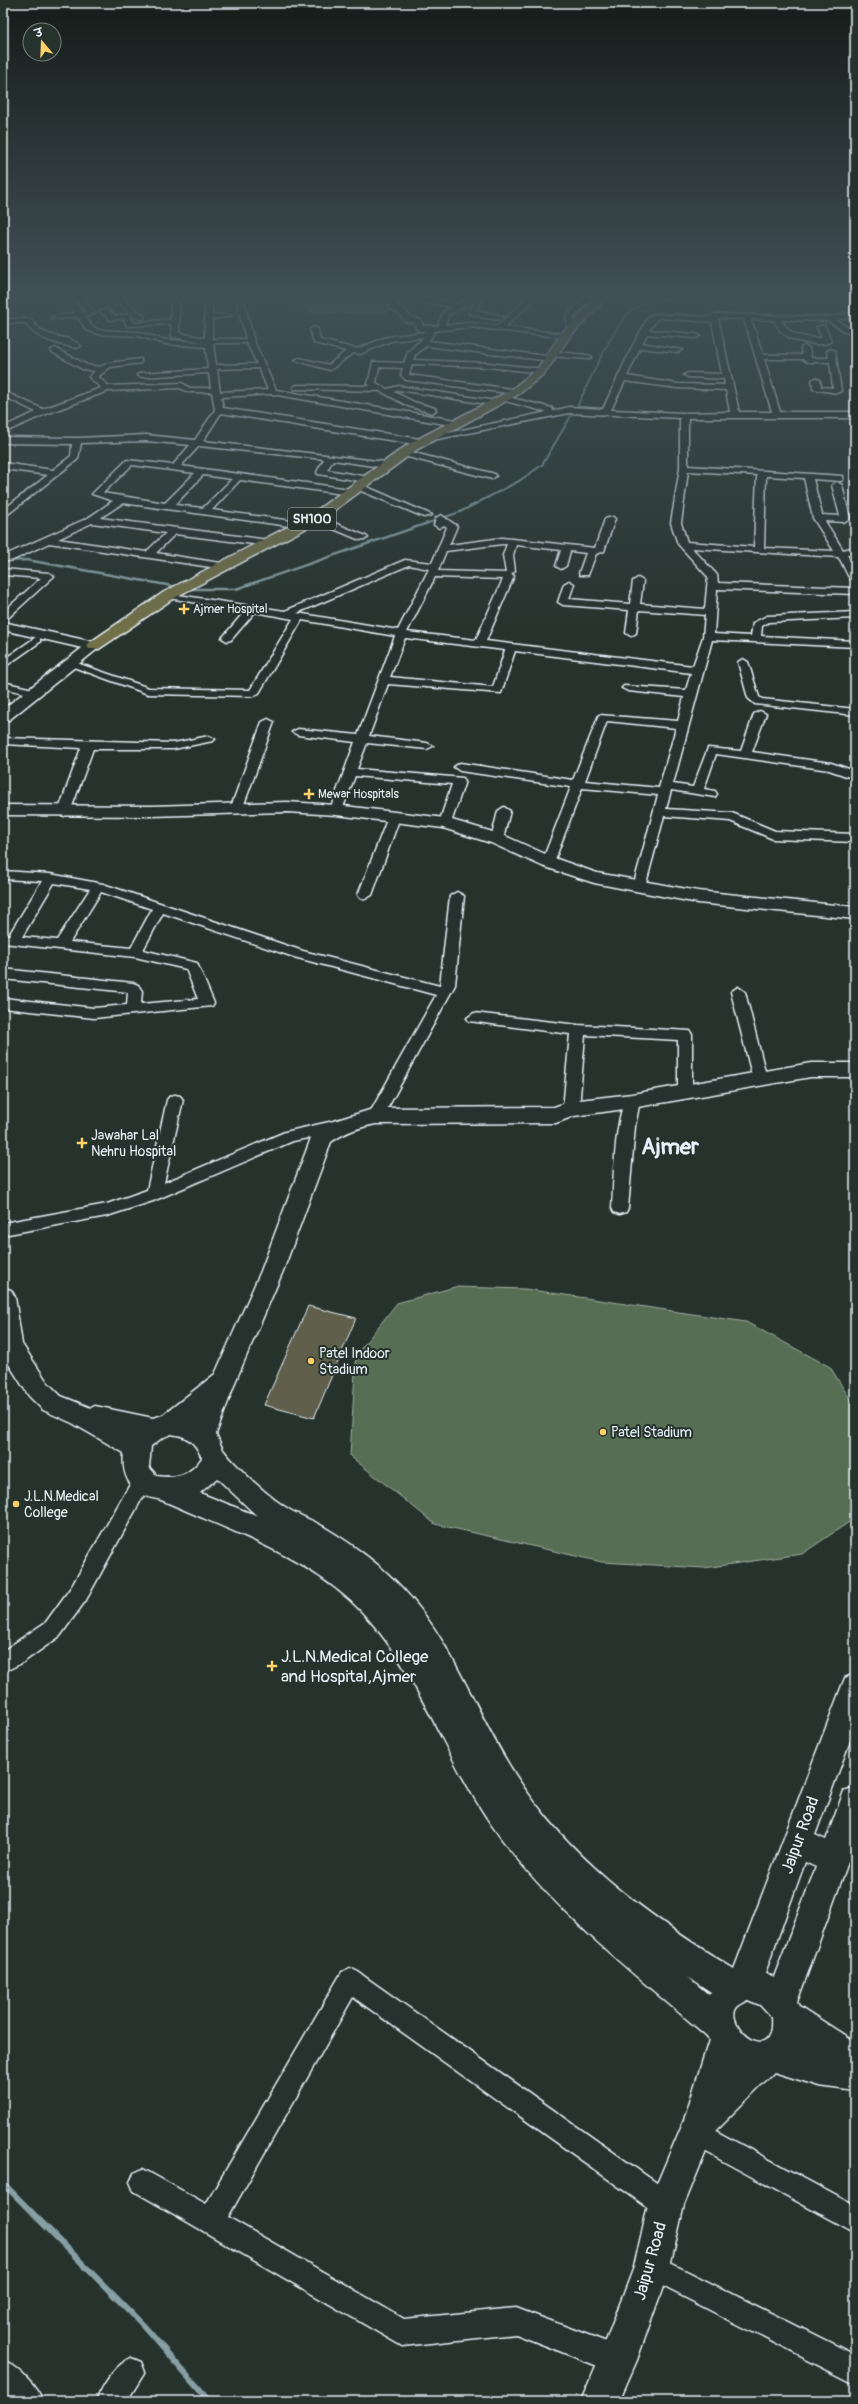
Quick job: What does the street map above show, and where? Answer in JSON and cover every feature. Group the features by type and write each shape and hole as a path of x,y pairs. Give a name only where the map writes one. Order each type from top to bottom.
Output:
{"main road":[{"name":"SH100","path":"94,646 177,591 315,518 386,465 416,445 489,405"}],"street":[{"path":"29,405 43,412"},
{"path":"3,430 43,412 63,405"},
{"path":"175,468 198,442 219,410 218,405"},
{"path":"353,405 460,421"},
{"path":"416,405 460,421"},
{"path":"531,405 552,411"},
{"path":"606,412 609,405"},
{"path":"733,405 735,414"},
{"path":"774,405 777,414"},
{"path":"824,405 829,416"},
{"path":"846,405 853,416"},
{"path":"219,410 416,445 473,461"},
{"path":"416,445 552,411 569,410 684,416 777,414 853,416"},
{"path":"639,887 690,694 708,637 713,578 683,544 676,523 684,468 684,416"},
{"path":"3,442 146,438 198,442 386,465"},
{"path":"3,515 74,457 77,441"},
{"path":"416,445 492,476"},
{"path":"330,457 321,472 427,515"},
{"path":"303,525 121,500 93,494 130,462 239,476 357,486"},
{"path":"3,466 54,473"},
{"path":"684,468 808,476 839,485"},
{"path":"168,506 202,471"},
{"path":"759,550 762,473"},
{"path":"206,511 239,476"},
{"path":"808,476 818,518 841,554 851,562 855,579"},
{"path":"812,491 839,485"},
{"path":"818,518 845,519 839,485"},
{"path":"3,559 10,558 91,520 121,500"},
{"path":"315,518 363,538"},
{"path":"336,810 401,634 434,570 452,526 441,518 440,525"},
{"path":"443,549 502,542 599,551 610,519"},
{"path":"91,520 174,530 268,544"},
{"path":"149,554 174,530"},
{"path":"46,540 224,566"},
{"path":"510,572 508,555 512,543"},
{"path":"683,544 708,548 841,554 855,550"},
{"path":"560,566 566,548"},
{"path":"584,573 592,550"},
{"path":"285,615 408,562 434,570 509,576 480,643"},
{"path":"3,572 49,576 3,617"},
{"path":"631,633 638,581"},
{"path":"569,584 562,602 709,612"},
{"path":"712,586 855,591"},
{"path":"177,591 252,609 401,634 697,670"},
{"path":"227,638 252,609"},
{"path":"756,639 757,624 767,619 855,615"},
{"path":"70,664 148,691 253,693 299,617"},
{"path":"3,626 94,646"},
{"path":"708,637 855,644"},
{"path":"3,666 36,640"},
{"path":"3,717 94,646"},
{"path":"384,680 497,691 511,647"},
{"path":"743,662 754,698 759,702 855,712"},
{"path":"3,685 34,692"},
{"path":"628,688 690,694"},
{"path":"746,754 760,714"},
{"path":"548,862 602,717 682,724"},
{"path":"237,807 268,722"},
{"path":"298,732 428,746"},
{"path":"3,741 88,745 174,746 209,739"},
{"path":"64,812 88,745"},
{"path":"697,792 712,750 831,767 855,775"},
{"path":"460,767 578,784 665,789 710,794"},
{"path":"350,772 459,781 445,823"},
{"path":"3,810 64,812 151,811 237,807 336,810 445,823 497,839 548,862 594,878 639,887 761,904 855,912"},
{"path":"497,839 504,811"},
{"path":"659,812 732,817 773,836 855,838"},
{"path":"365,895 394,817"},
{"path":"3,875 50,878 98,887 160,906 439,1000"},
{"path":"3,1003 94,1013 207,1003 192,966 136,953 8,940 50,878"},
{"path":"61,945 98,887"},
{"path":"376,1116 448,986 457,896"},
{"path":"136,953 160,906"},
{"path":"3,974 133,988 135,990 134,1010"},
{"path":"738,992 760,1079"},
{"path":"474,1018 578,1030 685,1035 685,1092"},
{"path":"571,1109 578,1030"},
{"path":"3,1229 107,1210 154,1194 290,1136 338,1126 352,1120 376,1116 556,1115 571,1109 632,1102 811,1070 855,1054"},
{"path":"811,1070 855,1070"},
{"path":"154,1194 175,1100"},
{"path":"620,1208 627,1126 632,1102"},
{"path":"204,1434 224,1380 272,1271 322,1138 338,1126"},
{"path":"3,1307 10,1346 27,1373 52,1403 81,1415 137,1448"},
{"path":"224,1380 142,1439 137,1448 136,1471 153,1485 268,1532 340,1575 374,1604 394,1626 420,1668 483,1784 510,1825 545,1870 588,1912 723,2032 736,2051 748,2058 768,2058 819,2069 855,2074"},
{"path":"81,1415 161,1426 185,1424 204,1434 215,1459 270,1512 315,1536 343,1555 386,1590 415,1624 438,1661 509,1792 536,1831 558,1855 589,1884 644,1930 670,1948 739,1985 758,1984 771,1991 784,2009 855,2062"},
{"path":"153,1485 179,1489 196,1484 215,1459"},
{"path":"3,1662 15,1656 53,1630 153,1485"},
{"name":"Jaipur Road","path":"739,1985 797,1843 855,1688"},
{"path":"768,2058 783,2045 788,2032 784,2009 834,1858 855,1802"},
{"path":"797,1843 834,1858"},
{"path":"211,2222 350,1980 666,2205"},
{"path":"723,2032 719,2010 724,1996 739,1985"},
{"name":"Jaipur Road","path":"600,2401 618,2360 652,2267 666,2205 699,2127 723,2032"},
{"name":"Jaipur Road","path":"699,2127 768,2058"},
{"path":"699,2127 855,2220"},
{"path":"143,2182 402,2333 516,2321 618,2360"},
{"path":"652,2267 855,2370"},
{"path":"110,2401 131,2372"},
{"path":"3,2374 28,2401"}],"green space":[{"name":"Patel Stadium","path":"455,1287 525,1289 746,1322 830,1367 855,1407 855,1518 802,1554 704,1568 602,1562 435,1524 350,1456 356,1355 397,1303"}],"building":[{"name":"Patel Indoor Stadium","path":"308,1306 356,1318 314,1418 264,1405"}],"waterway":[{"path":"425,524 460,512 519,481 542,465 574,411"},
{"path":"192,589 236,589 428,523"},
{"path":"3,561 27,560 178,587"},
{"path":"3,2183 143,2325 209,2401"}],"place":[{"name":"Ajmer Hospital","path":"184,609"},
{"name":"Mewar Hospitals","path":"309,794"},
{"name":"Jawahar Lal Nehru Hospital","path":"82,1143"},
{"name":"Patel Indoor Stadium","path":"311,1361"},
{"name":"Patel Stadium","path":"603,1432"},
{"name":"J.L.N.Medical College","path":"16,1504"},
{"name":"J.L.N.Medical College and Hospital,Ajmer","path":"272,1666"}],"district":[{"name":"Ajmer","path":"670,1147"}]}
